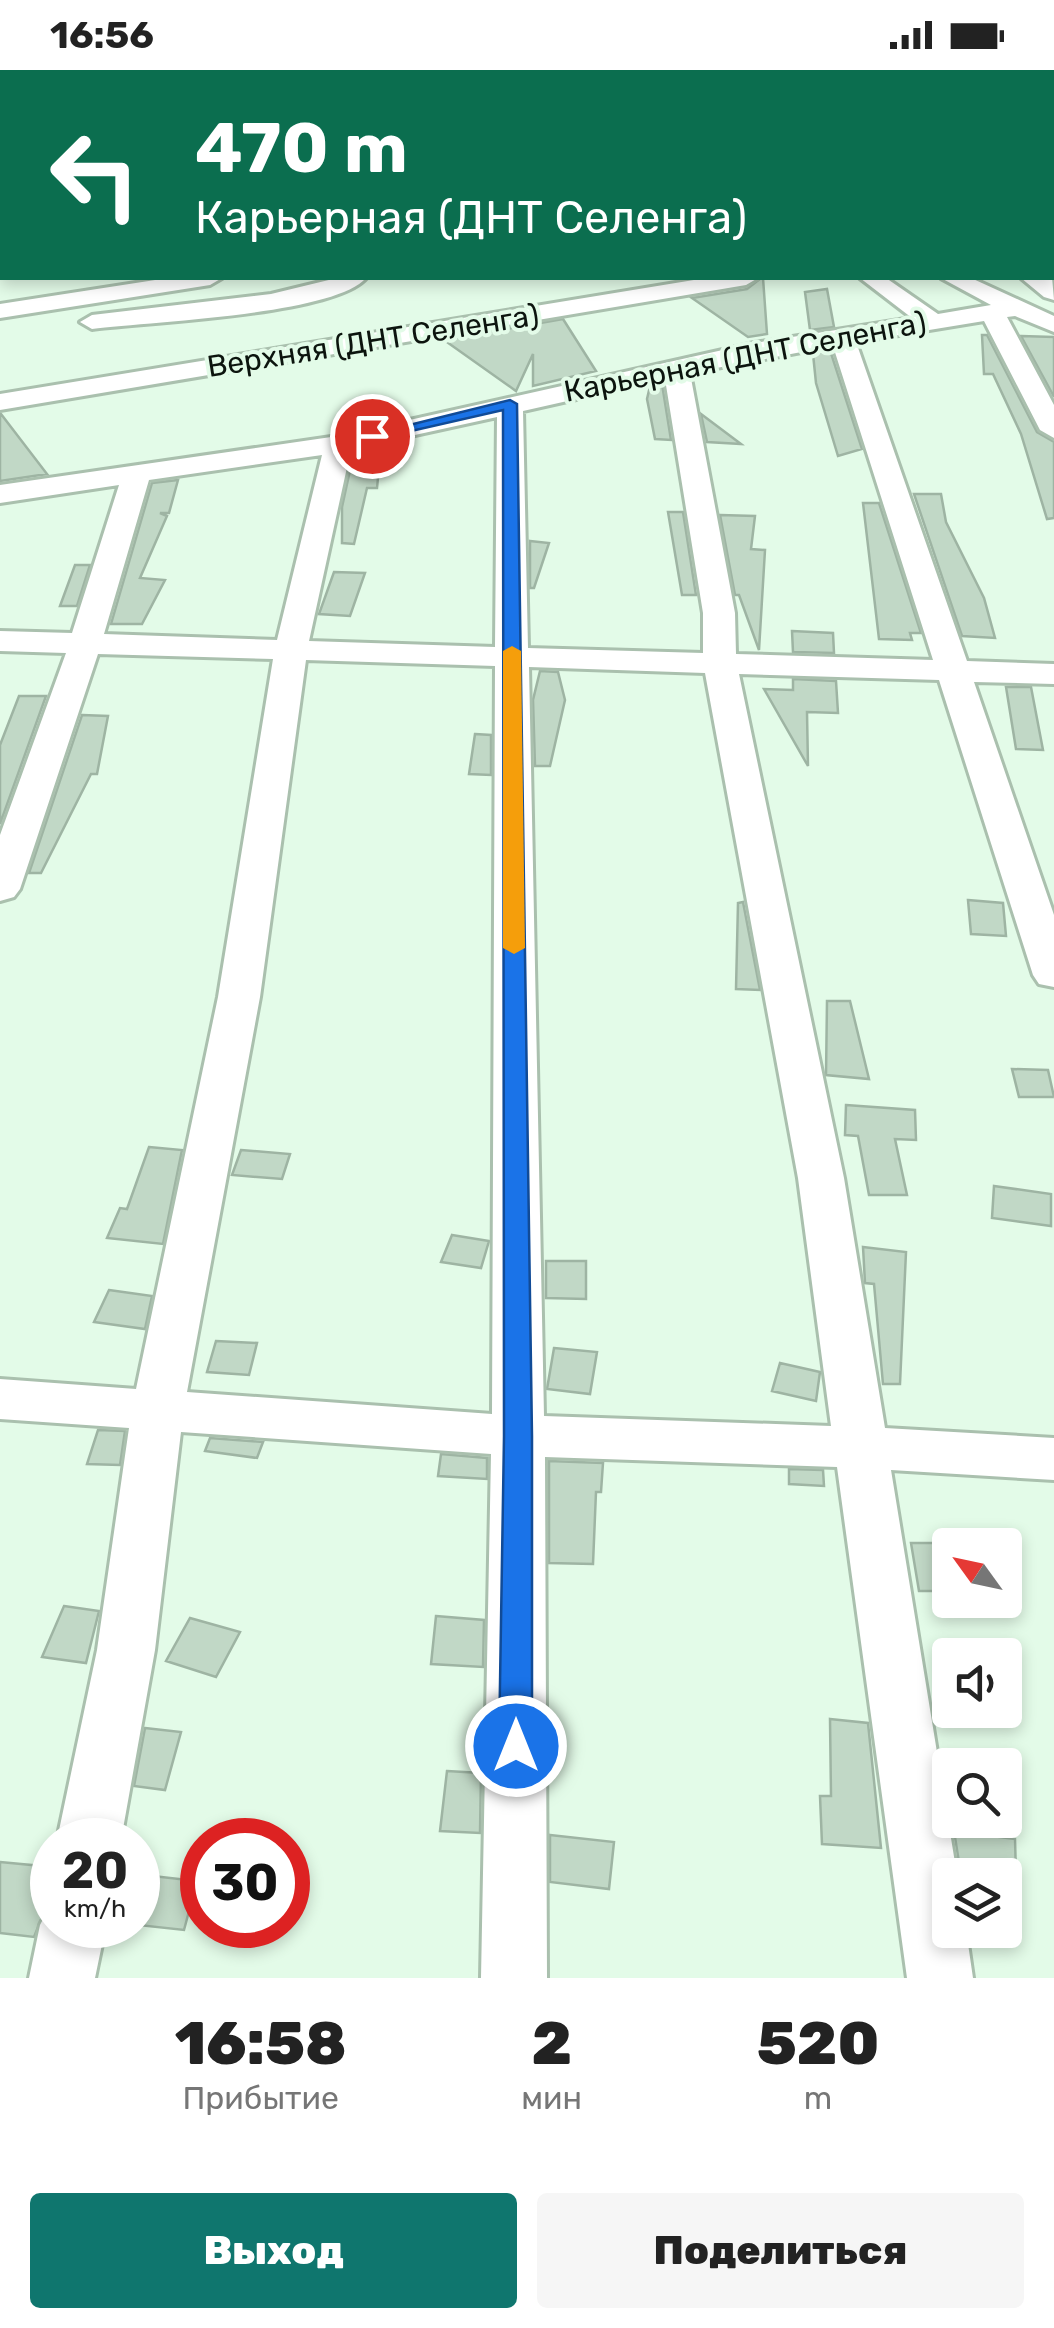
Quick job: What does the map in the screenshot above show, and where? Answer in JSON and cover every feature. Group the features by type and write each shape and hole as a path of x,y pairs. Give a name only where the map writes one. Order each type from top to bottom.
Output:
{"street":[{"path":"38,280 50,294 71,300 146,378"},
{"path":"0,311 197,280"},
{"path":"92,322 240,306 319,292 351,280"},
{"name":"Верхняя (ДНТ Селенга)","path":"0,402 734,280"},
{"path":"874,280 932,320"},
{"path":"956,280 1006,310 1054,326"},
{"path":"1006,310 1054,430"},
{"name":"Карьерная (ДНТ Селенга)","path":"0,494 338,444 676,368 1006,310"},
{"path":"842,336 1054,975"},
{"path":"676,368 718,614 720,663 822,1178 940,1978"},
{"path":"510,404 518,1436 514,1978"},
{"path":"93,1818 126,1650 158,1408 239,996 292,648 338,444"},
{"path":"0,889 86,645 137,474"},
{"path":"0,642 1054,674"},
{"path":"0,1399 518,1436 859,1447 1054,1459"},
{"path":"62,1978 68,1948"}],"building":[{"path":"763,280 767,334 748,337 692,298 747,289"},
{"path":"827,289 834,327 810,330 805,292"},
{"path":"563,319 596,371 533,386 533,354 516,391 444,340"},
{"path":"982,335 987,335 1037,432 1054,442 1054,518 1047,519 1021,434 993,374 984,374"},
{"path":"1021,336 1054,337 1054,397"},
{"path":"830,350 862,449 838,456 816,383 813,354"},
{"path":"662,384 671,440 655,439 647,399 650,386"},
{"path":"389,406 386,421 343,431 343,417"},
{"path":"1,414 47,474 0,481"},
{"path":"701,414 741,444 707,442"},
{"path":"381,446 377,488 367,488 354,544 342,543 342,507 354,452"},
{"path":"178,480 169,513 160,513 167,516 140,578 165,580 142,624 111,624 152,483"},
{"path":"914,494 941,494 946,522 984,598 995,638 962,636"},
{"path":"863,503 879,503 921,633 910,633 912,640 879,639"},
{"path":"668,512 683,512 696,595 682,595"},
{"path":"720,515 755,516 751,549 765,550 759,650 739,595 735,595"},
{"path":"530,541 549,543 534,588 530,588"},
{"path":"75,565 90,565 77,606 60,606"},
{"path":"334,572 365,573 350,616 319,614"},
{"path":"792,631 833,633 834,653 793,652"},
{"path":"540,671 558,672 565,700 550,766 535,766 533,700"},
{"path":"793,679 836,681 838,713 807,712 808,766 764,689 793,690"},
{"path":"1006,687 1031,687 1043,750 1016,749"},
{"path":"19,696 46,696 0,824 0,745"},
{"path":"82,715 108,716 97,774 91,774 41,873 29,873"},
{"path":"475,734 491,735 491,775 469,774"},
{"path":"968,900 1003,903 1006,936 971,934"},
{"path":"743,902 760,990 736,989 738,903"},
{"path":"827,1001 850,1001 869,1079 826,1075"},
{"path":"1012,1069 1048,1070 1054,1097 1019,1097"},
{"path":"846,1105 915,1110 916,1140 895,1139 907,1195 869,1195 858,1136 845,1135"},
{"path":"149,1147 182,1150 163,1244 107,1238 120,1208 127,1209"},
{"path":"241,1150 290,1154 282,1179 232,1175"},
{"path":"994,1186 1051,1194 1051,1226 992,1218"},
{"path":"452,1235 489,1241 481,1268 441,1262"},
{"path":"863,1247 906,1252 900,1384 883,1384 874,1284 865,1283"},
{"path":"546,1261 586,1261 586,1299 546,1298"},
{"path":"109,1290 152,1296 145,1329 94,1322"},
{"path":"216,1341 257,1343 249,1375 207,1372"},
{"path":"554,1348 597,1352 590,1394 547,1389"},
{"path":"780,1363 820,1372 816,1401 772,1391"},
{"path":"98,1430 125,1431 120,1465 87,1464"},
{"path":"210,1438 263,1442 257,1458 205,1451"},
{"path":"441,1454 487,1458 487,1479 438,1476"},
{"path":"549,1461 603,1463 601,1492 596,1492 593,1564 549,1563"},
{"path":"789,1469 823,1470 824,1486 789,1484"},
{"path":"911,1543 932,1543 932,1591 919,1591"},
{"path":"64,1606 99,1611 86,1663 42,1657"},
{"path":"436,1616 484,1620 483,1667 431,1664"},
{"path":"190,1618 240,1632 216,1677 166,1661"},
{"path":"830,1719 868,1723 881,1848 822,1844 820,1796 831,1796"},
{"path":"145,1728 181,1732 165,1790 134,1786"},
{"path":"447,1771 481,1773 480,1833 440,1831"},
{"path":"550,1835 614,1842 609,1889 550,1882"},
{"path":"955,1838 1015,1839 1016,1858 958,1858"},
{"path":"0,1862 30,1865 30,1937 0,1933"},
{"path":"160,1877 180,1879 180,1930 160,1927"}],"slow traffic":[{"path":"512,651 514,948"}],"route":[{"path":"372,436 510,404 518,1436 516,1746"}]}
